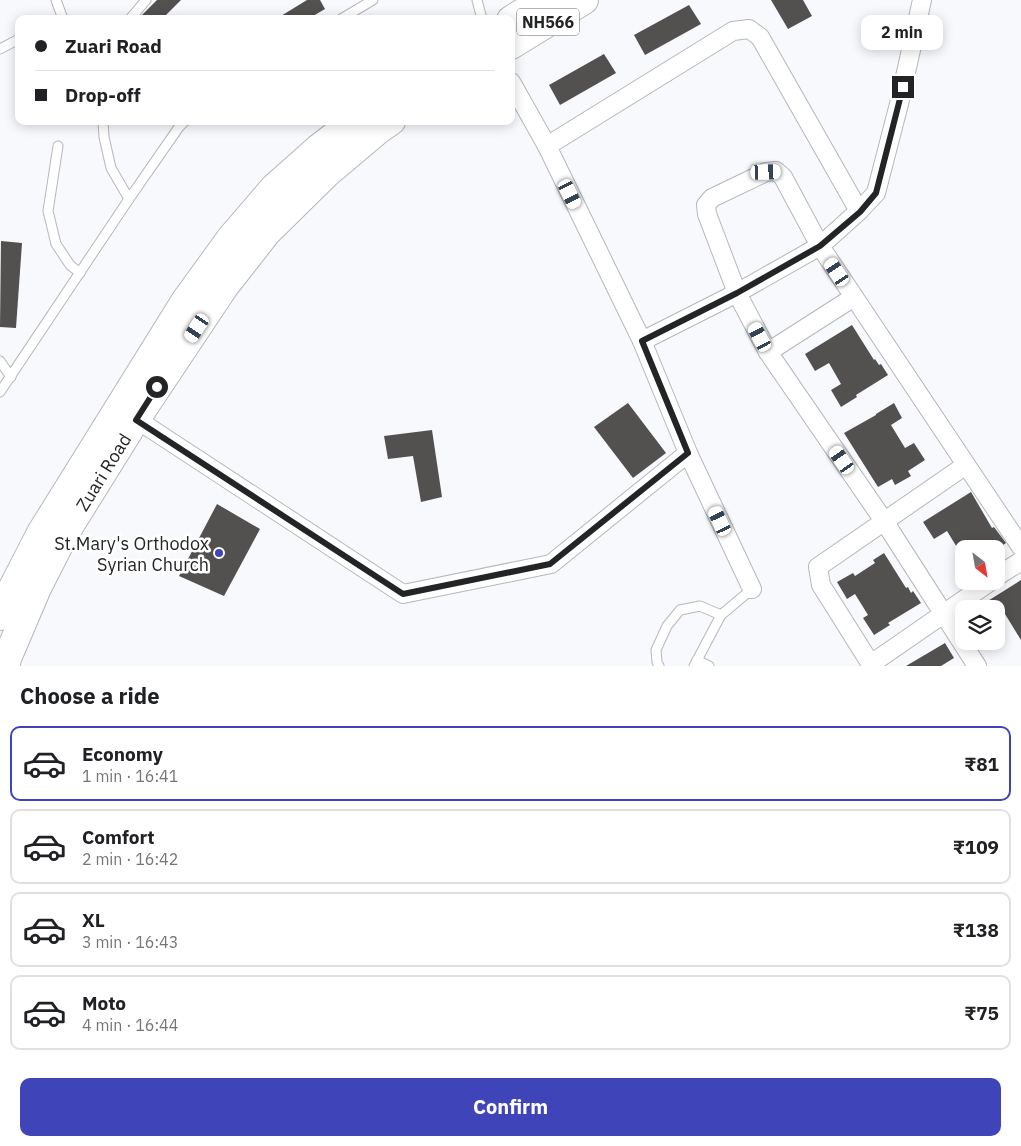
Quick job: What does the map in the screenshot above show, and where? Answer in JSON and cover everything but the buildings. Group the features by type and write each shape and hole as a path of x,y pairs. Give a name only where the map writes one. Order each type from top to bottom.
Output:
{"highway":[{"name":"NH566","path":"515,18 543,0"},
{"name":"NH566","path":"515,43 584,0"},
{"name":"Zuari Road","path":"0,616 41,533 186,300 203,276 231,238 274,188 319,148 349,125"},
{"name":"Zuari Road","path":"5,666 37,588 65,533 136,420 224,287 268,232 327,173 385,125"}],"street":[{"path":"642,341 737,293 820,246 860,212 876,193 900,104 922,0"},
{"path":"546,146 733,31 749,29 760,37 860,212"},
{"path":"515,89 546,146 642,341 688,453 752,589"},
{"path":"977,666 884,521 768,352 737,293 707,214 706,205 712,198 766,172 776,171 783,177 820,246 1021,547"},
{"path":"768,352 854,297"},
{"path":"136,420 403,594 550,564 688,453"},
{"path":"966,465 818,567 822,585 871,665 978,590"},
{"path":"1005,572 1021,561"}],"lane":[{"path":"56,0 62,15"},
{"path":"133,15 146,0"},
{"path":"349,15 373,0"},
{"path":"477,0 481,15"},
{"path":"0,49 15,41"},
{"path":"102,125 112,168 130,199"},
{"path":"0,392 181,125"},
{"path":"58,146 48,211 56,244 70,264 80,273"},
{"path":"0,362 10,377"},
{"path":"709,666 695,663 721,615 752,589"},
{"path":"659,666 656,650 667,626 680,610 700,606 721,615"}],"place":[{"name":"St.Mary's Orthodox Syrian Church","path":"219,553"}],"route":[{"path":"157,387 136,420 403,594 550,564 688,453 642,341 737,293 820,246 860,212 876,193 903,87"}]}
